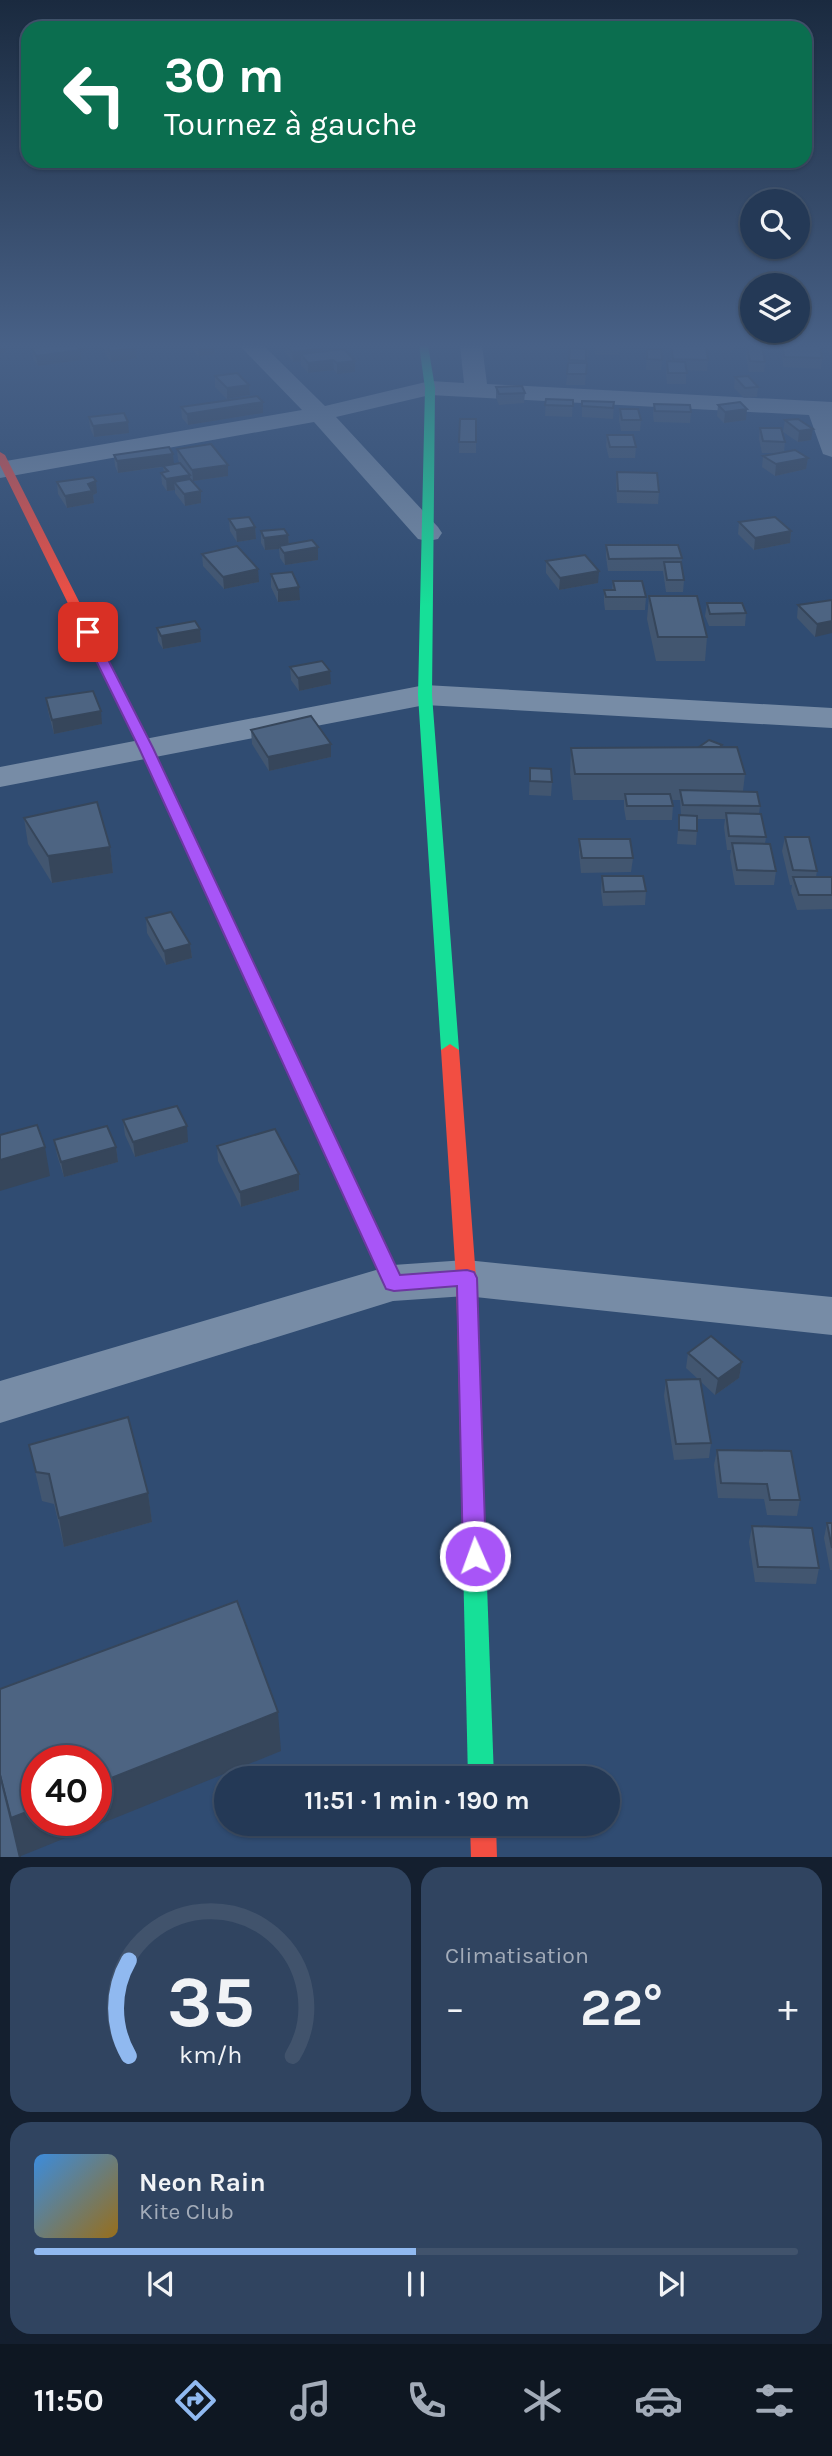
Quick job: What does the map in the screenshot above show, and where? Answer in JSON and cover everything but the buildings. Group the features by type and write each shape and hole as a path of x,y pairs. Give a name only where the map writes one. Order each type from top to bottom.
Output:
{"street":[{"path":"210,432 2,465 146,748 394,1283"},
{"path":"336,432 428,533"},
{"path":"429,432 425,695 467,1278 481,1766"},
{"path":"829,432 832,449"},
{"path":"0,777 425,695 832,718"},
{"path":"0,1402 394,1283 467,1278 832,1316"},
{"path":"483,1836 484,1857"}],"traffic: fast":[{"path":"429,432 425,695 450,1050"},
{"path":"185,832 393,1283"},
{"path":"472,1475 481,1766"}],"traffic: jam":[{"path":"0,455 185,832"},
{"path":"450,1050 466,1278 472,1475"},
{"path":"483,1836 484,1857"}],"route":[{"path":"88,632 146,748 394,1283 467,1278 475,1556"}]}
